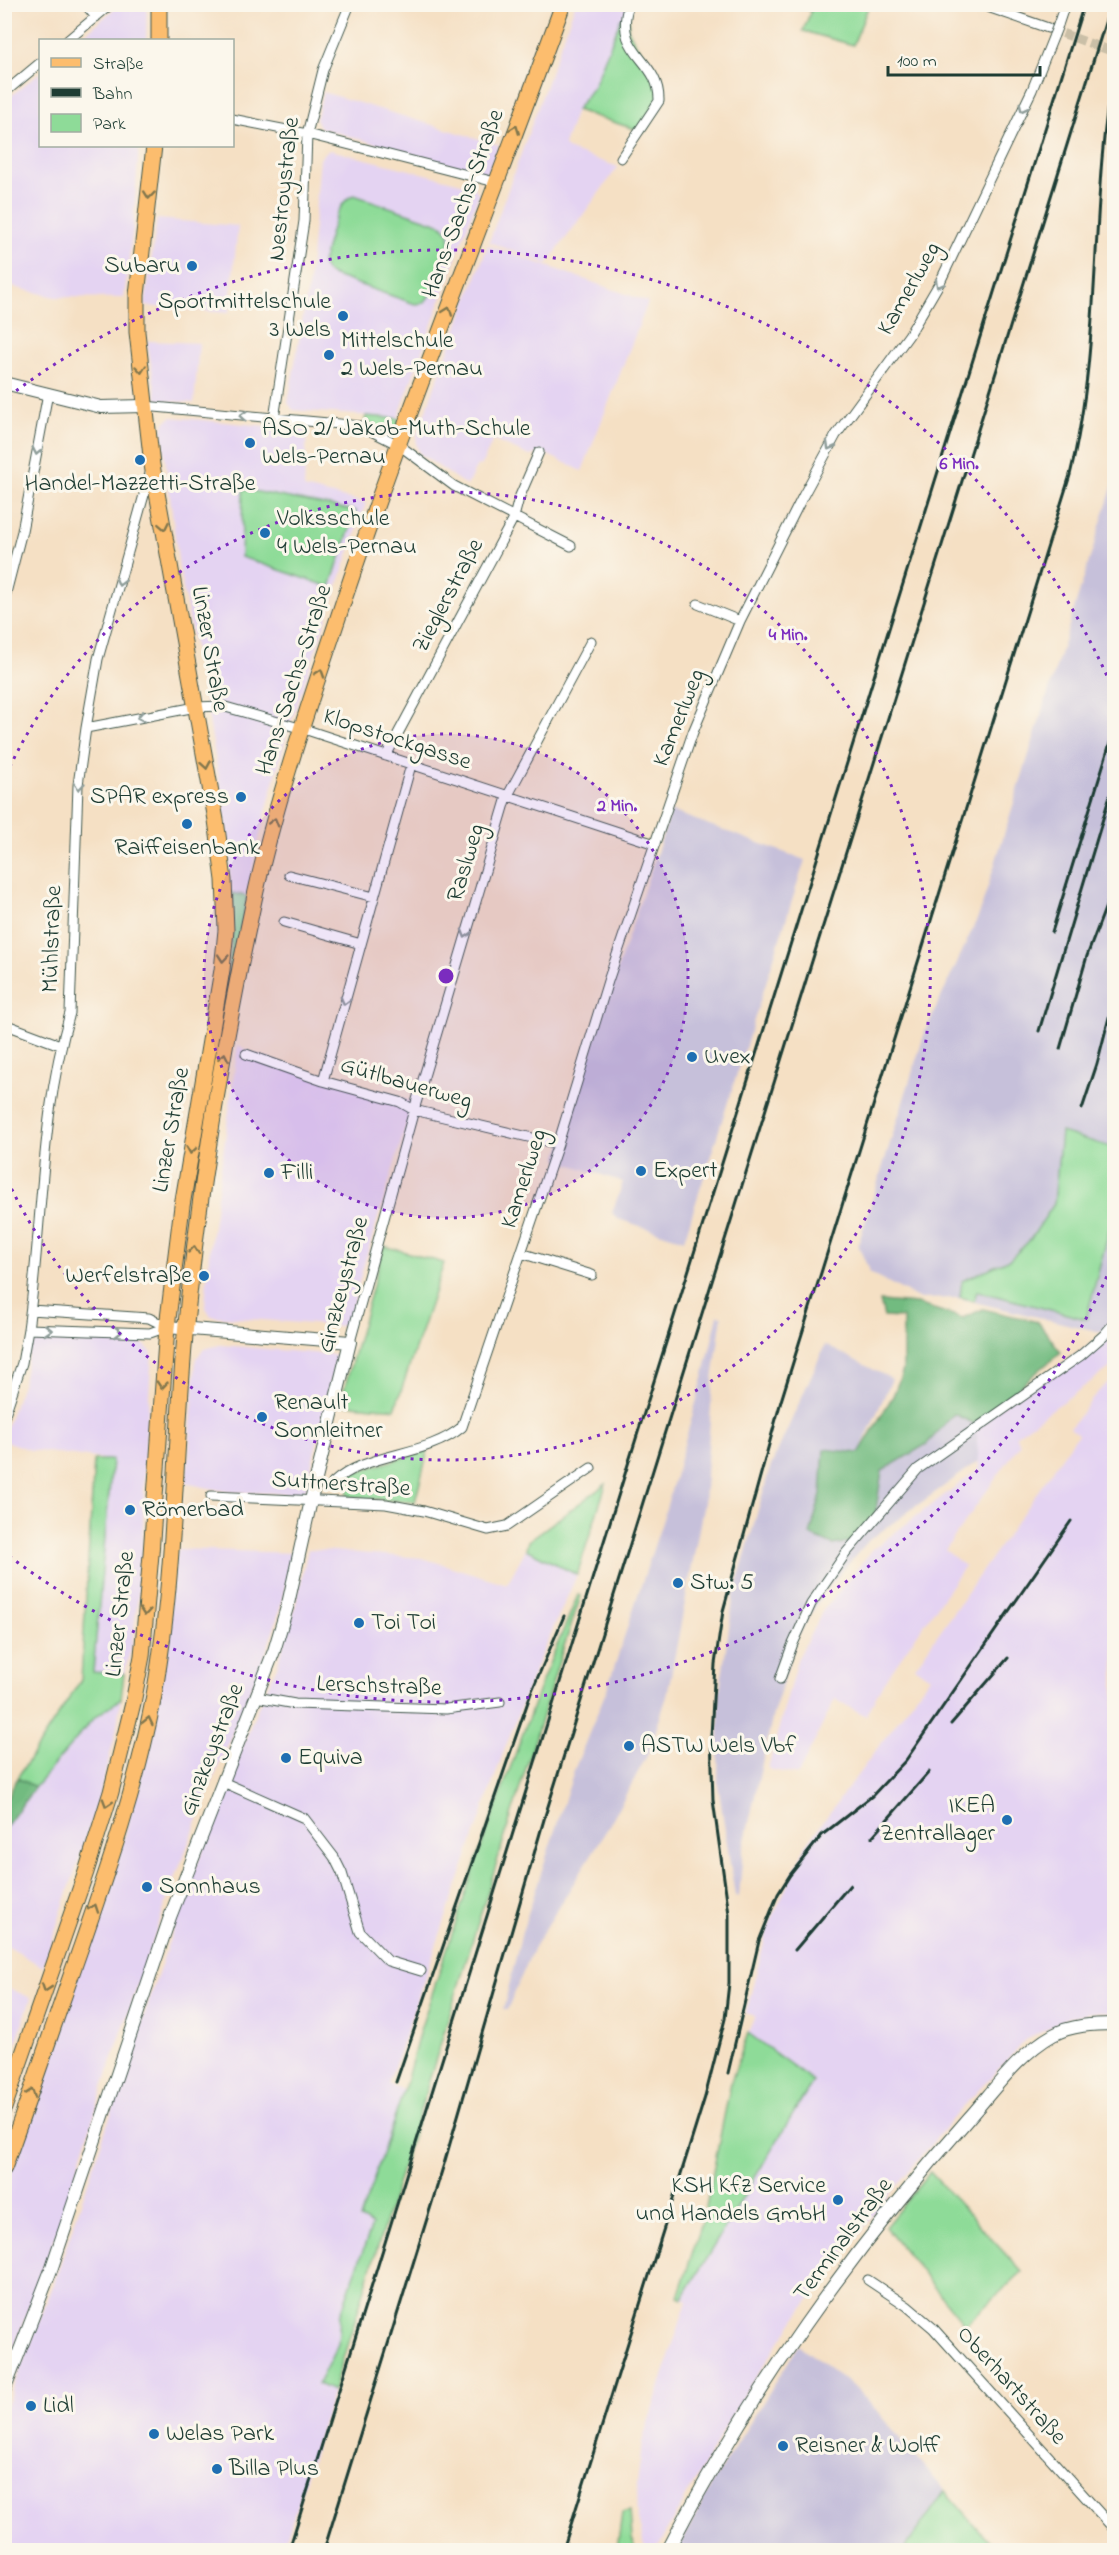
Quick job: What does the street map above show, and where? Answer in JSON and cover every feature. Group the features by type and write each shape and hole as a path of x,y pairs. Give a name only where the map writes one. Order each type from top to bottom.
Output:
{"main road":[{"path":"159,4 159,39"},
{"name":"Hans-Sachs-Straße","path":"254,899 301,729 359,554 495,182 563,4"},
{"name":"Linzer Straße","path":"4,2108 86,1872 111,1792 131,1713 141,1656 167,1327 182,1206 222,970 226,930 222,860 152,465 144,406 137,302 154,147"},
{"name":"Linzer Straße","path":"4,2168 97,1899 127,1804 151,1708 163,1636 169,1577 186,1329 199,1208 212,1123 254,899"}],"street":[{"path":"85,4 96,17"},
{"path":"69,39 111,4"},
{"name":"Nestroystraße","path":"274,418 304,221 307,134 323,70 350,4"},
{"path":"621,158 659,100 659,89 655,79 628,40 624,29 629,4"},
{"path":"979,4 1051,32"},
{"name":"Kamerlweg","path":"333,1483 346,1471 431,1444 451,1436 462,1427 558,1144 579,1069 693,732 740,621 836,435 909,335 940,282 1032,90 1051,32 1058,25 1066,5"},
{"path":"4,93 39,64"},
{"path":"234,119 307,134 495,182"},
{"path":"4,383 101,406 144,406 361,426 399,445 454,486 572,546"},
{"path":"4,601 22,531 48,393"},
{"name":"Zieglerstraße","path":"386,756 514,517 519,498 539,452"},
{"name":"Mühlstraße","path":"4,1417 22,1363 28,1329 49,1107 60,1045 69,1013 78,785 86,728 98,659 152,465"},
{"path":"698,604 740,621"},
{"name":"Raslweg","path":"414,1110 507,797 591,641"},
{"name":"Klopstockgasse","path":"86,728 196,707 222,706 386,756 655,844"},
{"path":"323,1081 411,765"},
{"path":"289,875 374,897"},
{"path":"284,922 360,944"},
{"path":"4,1024 60,1045"},
{"name":"Gütlbauerweg","path":"246,1054 323,1081 400,1102 414,1110 558,1144"},
{"name":"Ginzkeystraße","path":"4,2391 51,2270 170,1917 256,1697 288,1604 310,1501 350,1342 414,1110"},
{"path":"521,1253 592,1275"},
{"path":"31,1310 149,1318 167,1327 350,1342"},
{"path":"780,1679 811,1604 846,1553 918,1469 1080,1356 1114,1323"},
{"path":"28,1329 150,1333 167,1327"},
{"name":"Suttnerstraße","path":"211,1496 386,1504 409,1508 488,1530 507,1526 591,1468"},
{"name":"Lerschstraße","path":"256,1697 295,1704 446,1709 500,1702"},
{"path":"223,1782 304,1818 334,1857 342,1873 360,1932 388,1961 421,1971"},
{"name":"Terminalstraße","path":"668,2550 717,2462 789,2350 868,2241 954,2135 1035,2047 1071,2028 1093,2024 1114,2024"},
{"name":"Oberhartstraße","path":"868,2280 907,2306 933,2328 1114,2529"}],"shaded area":[{"path":"120,4 147,5 146,39 79,39"},
{"path":"575,5 634,5 594,86 576,110 564,145 567,149 618,167 547,264 489,242"},
{"path":"39,73 39,147 139,147 133,227 124,298 55,297 5,285 5,101"},
{"path":"323,92 499,145 487,176 321,128 316,120"},
{"path":"330,150 473,186 479,194 398,418 293,410 288,403 309,281 320,159"},
{"name":"Subaru","path":"157,219 238,226 229,313 145,306"},
{"path":"488,245 648,302 582,471 542,452 530,456 493,440 481,466 477,465 467,486 419,453 416,444 417,434"},
{"path":"147,341 199,343 194,403 157,400"},
{"path":"171,417 307,430 304,488 366,503 286,737 257,846 247,896 232,893 222,797 179,568 162,433 164,423"},
{"path":"1114,481 1114,1331 1108,1338 1105,1333 957,1298 920,1299 870,1273 858,1245 925,1032 979,915"},
{"path":"671,811 805,860 684,1240 618,1219 612,1213 623,1182 557,1160 600,1020"},
{"path":"238,1045 249,1052 327,1079 413,1102 348,1323 339,1326 211,1316 205,1306 209,1255"},
{"path":"718,1315 722,1316 713,1380 704,1503 667,1696 649,1752 606,1831 534,1947 507,2010 503,2010 522,1932 575,1768 607,1689 663,1519 703,1378"},
{"path":"1114,1331 1114,1365 1015,1436 1020,1444 945,1550 965,1566 883,1683 866,1716 835,1699 798,1775 768,1769 797,1660 822,1612 873,1549 979,1469 975,1424 1104,1335 1109,1338"},
{"path":"32,1336 137,1341 152,1353 145,1451 142,1563 132,1644 124,1674 93,1672 112,1460 30,1450 5,1441 4,1433 23,1382"},
{"path":"220,1345 337,1355 305,1494 229,1492 184,1483 188,1466 196,1359 204,1349"},
{"path":"825,1345 892,1379 859,1453 824,1449 821,1494 810,1535 875,1516 882,1471 927,1444 954,1414 975,1424 979,1461 869,1540 824,1592 797,1638 773,1714 743,1850 739,1897 735,1896 718,1784 719,1696 734,1594 770,1468"},
{"path":"1114,1377 1114,2013 1093,2012 1070,2017 1026,2040 958,2112 883,2202 796,2318 743,2396 656,2550 645,2550 638,2519 637,2486 642,2442 687,2301 682,2299 813,2081 748,2033 755,2016 746,2013 768,1927 806,1845 930,1677 915,1667 1078,1434 1070,1428 1098,1392"},
{"path":"178,1549 293,1553 279,1613 264,1658 170,1891 103,2087 62,2219 5,2372 4,2202 11,2170 126,1833"},
{"path":"308,1549 422,1558 507,1584 526,1549 577,1575 536,1667 502,1756 388,2084 404,2090 360,2219 372,2224 340,2316 338,2344 318,2384 333,2391 283,2550 5,2550 4,2411 54,2283 181,1906 256,1712 277,1666 296,1604"},
{"path":"121,1699 116,1732 96,1808 43,1967 5,1945 4,1828 35,1787 95,1717"},
{"path":"4,1986 31,1998 13,2053 5,2049"},
{"path":"799,2345 861,2393 945,2491 904,2550 678,2550 714,2480"}],"green space":[{"path":"799,5 869,5 853,45 803,31 811,11"},
{"path":"629,17 628,29 662,82 664,91 656,115 644,132 576,110 594,86 621,19"},
{"path":"354,195 442,225 449,233 450,241 430,295 424,303 415,304 326,271 322,263 337,214 347,199"},
{"path":"366,416 402,419 397,431 390,435 381,432 365,420"},
{"path":"243,489 356,511 330,587 241,557"},
{"path":"232,893 247,896 221,1040 218,1040 229,967"},
{"path":"1061,1132 1114,1148 1114,1212 1086,1319 977,1291 974,1301 960,1297 962,1281 1010,1259 1030,1240 1054,1204"},
{"path":"384,1246 444,1263 395,1409 340,1404"},
{"path":"880,1301 917,1304 963,1318 983,1309 1038,1322 1061,1352 975,1424 954,1414 927,1444 882,1471 875,1516 850,1542 833,1545 810,1535 821,1494 824,1449 859,1453 893,1396 903,1370 903,1318 884,1317"},
{"path":"428,1450 415,1502 347,1497 349,1474"},
{"path":"94,1460 112,1460 93,1672 124,1674 121,1699 95,1717 35,1787 17,1778 81,1680"},
{"path":"606,1484 577,1575 526,1549 528,1541"},
{"path":"578,1595 581,1596 333,2391 318,2384 338,2344 340,2316 372,2225 360,2219 404,2090 420,2030 478,1856 542,1681"},
{"path":"17,1778 35,1787 5,1828 5,1801"},
{"path":"748,2033 813,2081 682,2299 678,2297 704,2217 731,2082"},
{"path":"930,2172 1022,2272 965,2325 885,2227"},
{"path":"945,2491 996,2550 904,2550"},
{"path":"630,2511 632,2539 637,2550 617,2550 622,2513"}],"tunnel":[{"path":"1050,29 1114,52"}],"railway":[{"path":"289,2550 1084,4"},
{"path":"324,2550 444,2164 545,1816 1111,4"},
{"path":"563,2550 705,2097 725,2019 729,1983 729,1914 713,1800 711,1736 715,1664 723,1611 781,1401 1070,475 1087,374 1101,168 1114,66"},
{"path":"1052,932 1114,730"},
{"path":"1039,1031 1114,782"},
{"path":"1060,1049 1087,956 1114,885"},
{"path":"1082,1109 1097,1064 1114,998"},
{"path":"728,2073 759,1941 778,1894 822,1835 872,1796 906,1760 1071,1521"},
{"path":"396,2082 531,1693 564,1616"},
{"path":"951,1724 1008,1658"},
{"path":"872,1837 929,1772"},
{"path":"795,1950 850,1885"}],"place":[{"name":"Subaru","path":"192,266"},
{"name":"Sportmittelschule 3 Wels","path":"343,316"},
{"name":"Mittelschule 2 Wels-Pernau","path":"329,355"},
{"name":"ASO 2/ Jakob-Muth-Schule Wels-Pernau","path":"250,443"},
{"name":"Handel-Mazzetti-Straße","path":"140,460"},
{"name":"Volksschule 4 Wels-Pernau","path":"265,533"},
{"name":"SPAR express","path":"241,797"},
{"name":"Raiffeisenbank","path":"187,824"},
{"name":"Uvex","path":"692,1057"},
{"name":"Expert","path":"641,1171"},
{"name":"Filli","path":"269,1173"},
{"name":"Werfelstraße","path":"204,1276"},
{"name":"Renault Sonnleitner","path":"262,1417"},
{"name":"Römerbad","path":"130,1510"},
{"name":"Stw. 5","path":"678,1583"},
{"name":"Toi Toi","path":"359,1623"},
{"name":"ASTW Wels Vbf","path":"629,1746"},
{"name":"Equiva","path":"286,1758"},
{"name":"IKEA Zentrallager","path":"1007,1820"},
{"name":"Sonnhaus","path":"147,1887"},
{"name":"KSH Kfz Service und Handels GmbH","path":"838,2200"},
{"name":"Lidl","path":"31,2406"},
{"name":"Welas Park","path":"154,2434"},
{"name":"Reisner & Wolff","path":"783,2446"},
{"name":"Billa Plus","path":"217,2469"}]}
